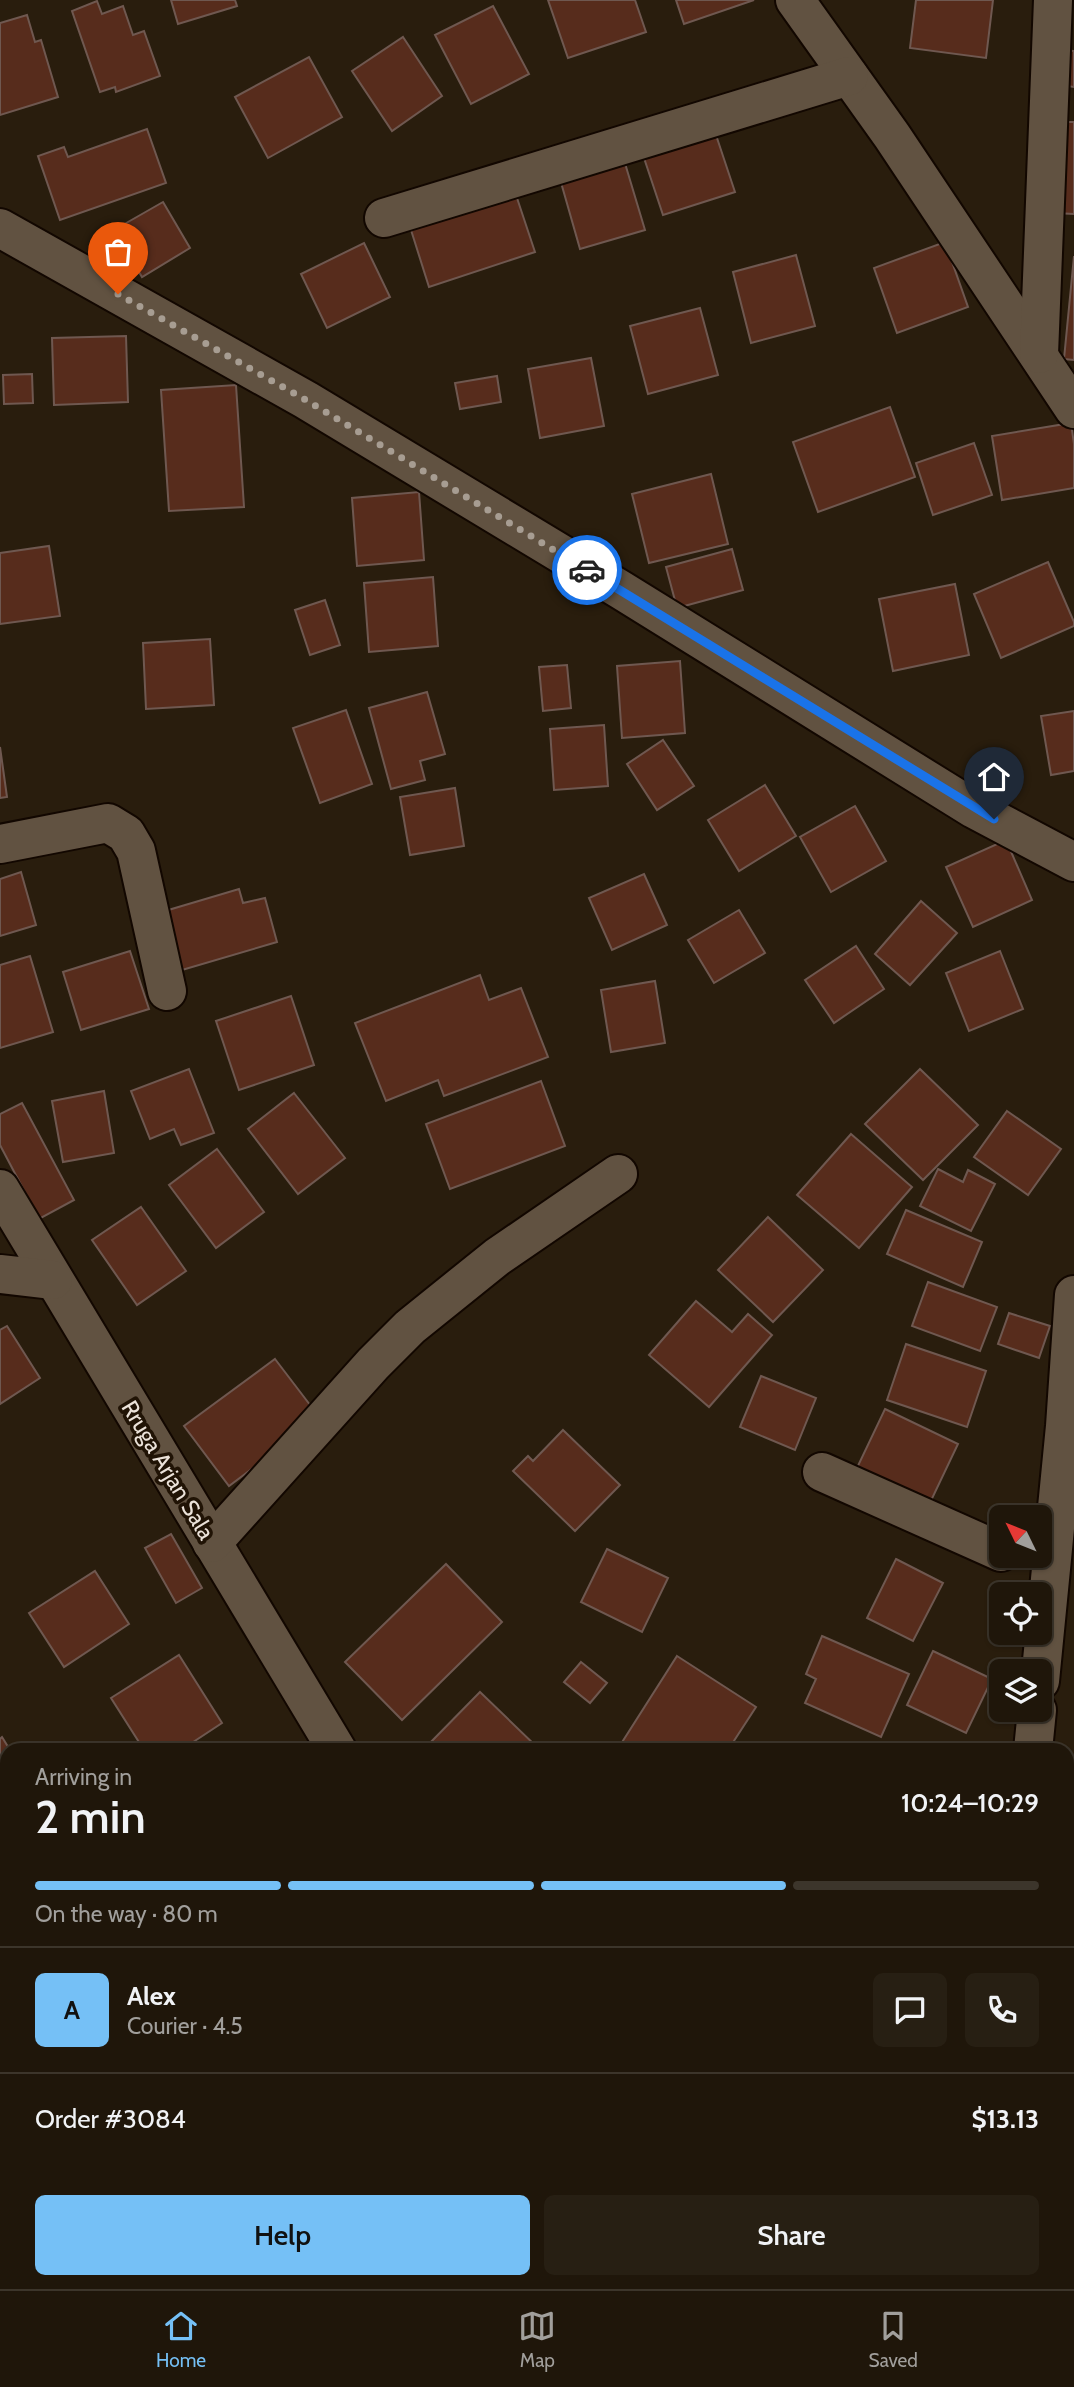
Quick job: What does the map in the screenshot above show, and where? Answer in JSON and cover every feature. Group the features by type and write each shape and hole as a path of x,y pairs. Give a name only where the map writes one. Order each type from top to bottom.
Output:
{"street":[{"path":"795,0 1074,409"},
{"path":"1039,354 1053,0"},
{"path":"384,218 849,76"},
{"path":"0,228 306,400 609,583 974,809 1074,862"},
{"path":"0,844 108,823 126,834 136,851 167,991"},
{"path":"212,1543 373,1364 410,1327 497,1257 618,1174"},
{"name":"Rruga Arjan Sala","path":"0,1189 333,1743"},
{"path":"0,1275 53,1280"},
{"path":"1042,1659 1065,1426 1074,1295"},
{"path":"822,1472 989,1547"},
{"path":"1036,1568 1050,1574"},
{"path":"1034,1743 1036,1722"}],"building":[{"path":"171,0 235,0 237,6 178,24"},
{"path":"548,0 635,0 646,32 568,58"},
{"path":"676,0 754,0 684,24"},
{"path":"916,0 993,0 986,58 910,48"},
{"path":"97,1 102,14 123,6 133,35 144,31 160,76 116,92 115,87 100,92 72,11"},
{"path":"493,6 529,74 471,104 435,35"},
{"path":"27,15 35,42 41,40 58,97 0,115 0,23"},
{"path":"403,37 442,96 392,131 352,71"},
{"path":"1062,50 1074,51 1074,87 1061,85"},
{"path":"309,57 342,117 268,158 235,97"},
{"path":"1057,122 1074,122 1074,214 1056,213"},
{"path":"147,129 166,183 60,220 38,156 64,147 68,157"},
{"path":"715,132 735,192 663,215 643,155"},
{"path":"624,160 645,230 580,249 560,179"},
{"path":"516,195 535,252 429,287 411,230"},
{"path":"163,202 190,248 142,277 114,230"},
{"path":"945,242 968,307 897,333 874,268"},
{"path":"364,243 390,297 327,328 301,274"},
{"path":"796,255 815,326 751,343 733,272"},
{"path":"1074,256 1074,360 1064,359"},
{"path":"700,308 718,375 648,394 630,326"},
{"path":"126,336 128,402 54,405 52,338"},
{"path":"591,358 604,426 540,438 528,369"},
{"path":"32,374 33,403 4,404 3,375"},
{"path":"497,376 501,402 460,409 455,383"},
{"path":"236,385 244,507 169,511 161,390"},
{"path":"890,407 915,477 818,512 793,442"},
{"path":"1071,423 1074,488 1002,500 992,436"},
{"path":"974,443 992,495 933,515 916,463"},
{"path":"711,474 728,544 649,563 632,494"},
{"path":"419,492 424,560 357,566 352,498"},
{"path":"49,546 60,616 0,624 0,553"},
{"path":"732,549 743,590 677,608 666,567"},
{"path":"1048,562 1074,626 1001,658 974,594"},
{"path":"433,577 438,646 369,652 364,583"},
{"path":"955,584 969,655 893,671 879,599"},
{"path":"325,600 340,645 310,655 295,610"},
{"path":"210,639 214,705 146,709 143,643"},
{"path":"680,661 685,733 622,738 617,666"},
{"path":"567,665 571,708 543,711 539,667"},
{"path":"427,692 445,754 420,761 425,780 391,789 369,708"},
{"path":"346,710 372,784 320,803 293,728"},
{"path":"1074,711 1074,771 1051,775 1041,716"},
{"path":"604,725 608,786 554,790 550,729"},
{"path":"663,740 694,786 657,810 627,764"},
{"path":"0,747 7,797 0,798"},
{"path":"765,785 796,836 739,871 708,820"},
{"path":"455,788 464,846 410,855 400,797"},
{"path":"855,806 886,861 831,892 800,837"},
{"path":"1006,840 1032,900 973,927 946,867"},
{"path":"21,872 36,925 0,936 0,879"},
{"path":"644,874 667,925 612,950 589,898"},
{"path":"239,889 243,903 265,898 277,942 182,970 165,911"},
{"path":"921,901 957,933 910,985 875,954"},
{"path":"739,910 765,953 714,983 688,940"},
{"path":"856,946 884,989 834,1023 805,980"},
{"path":"130,951 149,1009 81,1030 63,972"},
{"path":"1000,951 1023,1009 969,1031 946,973"},
{"path":"30,956 53,1032 0,1048 0,965"},
{"path":"480,975 489,1000 521,988 548,1057 444,1096 438,1080 386,1101 355,1023"},
{"path":"655,981 665,1043 611,1052 601,990"},
{"path":"291,996 314,1065 239,1090 216,1021"},
{"path":"189,1069 214,1133 181,1145 174,1129 150,1139 131,1091"},
{"path":"920,1069 978,1125 923,1180 865,1124"},
{"path":"541,1081 565,1146 450,1189 426,1124"},
{"path":"104,1091 114,1153 63,1162 52,1101"},
{"path":"294,1093 345,1158 298,1194 248,1129"},
{"path":"22,1103 74,1200 39,1219 0,1145 0,1114"},
{"path":"1007,1111 1061,1149 1028,1195 974,1157"},
{"path":"851,1134 912,1187 859,1248 797,1195"},
{"path":"217,1149 264,1212 216,1248 169,1185"},
{"path":"938,1169 963,1182 968,1170 995,1184 971,1231 920,1206"},
{"path":"141,1207 186,1271 137,1305 92,1240"},
{"path":"906,1210 982,1242 963,1287 887,1254"},
{"path":"768,1217 823,1270 773,1322 718,1270"},
{"path":"928,1282 997,1307 980,1351 912,1326"},
{"path":"696,1301 732,1332 748,1314 772,1335 709,1407 649,1355"},
{"path":"1009,1313 1050,1326 1039,1358 998,1344"},
{"path":"7,1326 40,1378 0,1404 0,1330"},
{"path":"906,1344 986,1371 967,1427 887,1400"},
{"path":"275,1359 320,1418 229,1486 184,1426"},
{"path":"761,1376 816,1398 795,1450 740,1427"},
{"path":"885,1409 958,1444 928,1507 855,1472"},
{"path":"563,1430 620,1485 575,1531 513,1471 528,1456 533,1461"},
{"path":"171,1534 202,1588 176,1603 145,1548"},
{"path":"607,1549 668,1578 642,1632 581,1602"},
{"path":"896,1559 943,1583 913,1641 867,1618"},
{"path":"446,1564 502,1622 402,1720 345,1662"},
{"path":"95,1571 129,1624 64,1667 29,1613"},
{"path":"822,1636 909,1674 881,1737 805,1703 816,1679 806,1674"},
{"path":"933,1651 989,1678 989,1685 966,1733 907,1705"},
{"path":"179,1655 222,1723 192,1743 140,1743 111,1698"},
{"path":"677,1656 756,1707 733,1743 622,1743"},
{"path":"581,1662 607,1683 590,1703 564,1682"},
{"path":"480,1692 533,1743 430,1743"}],"way so far":[{"path":"118,294 306,400 587,570"}],"route":[{"path":"587,570 994,819"}]}
